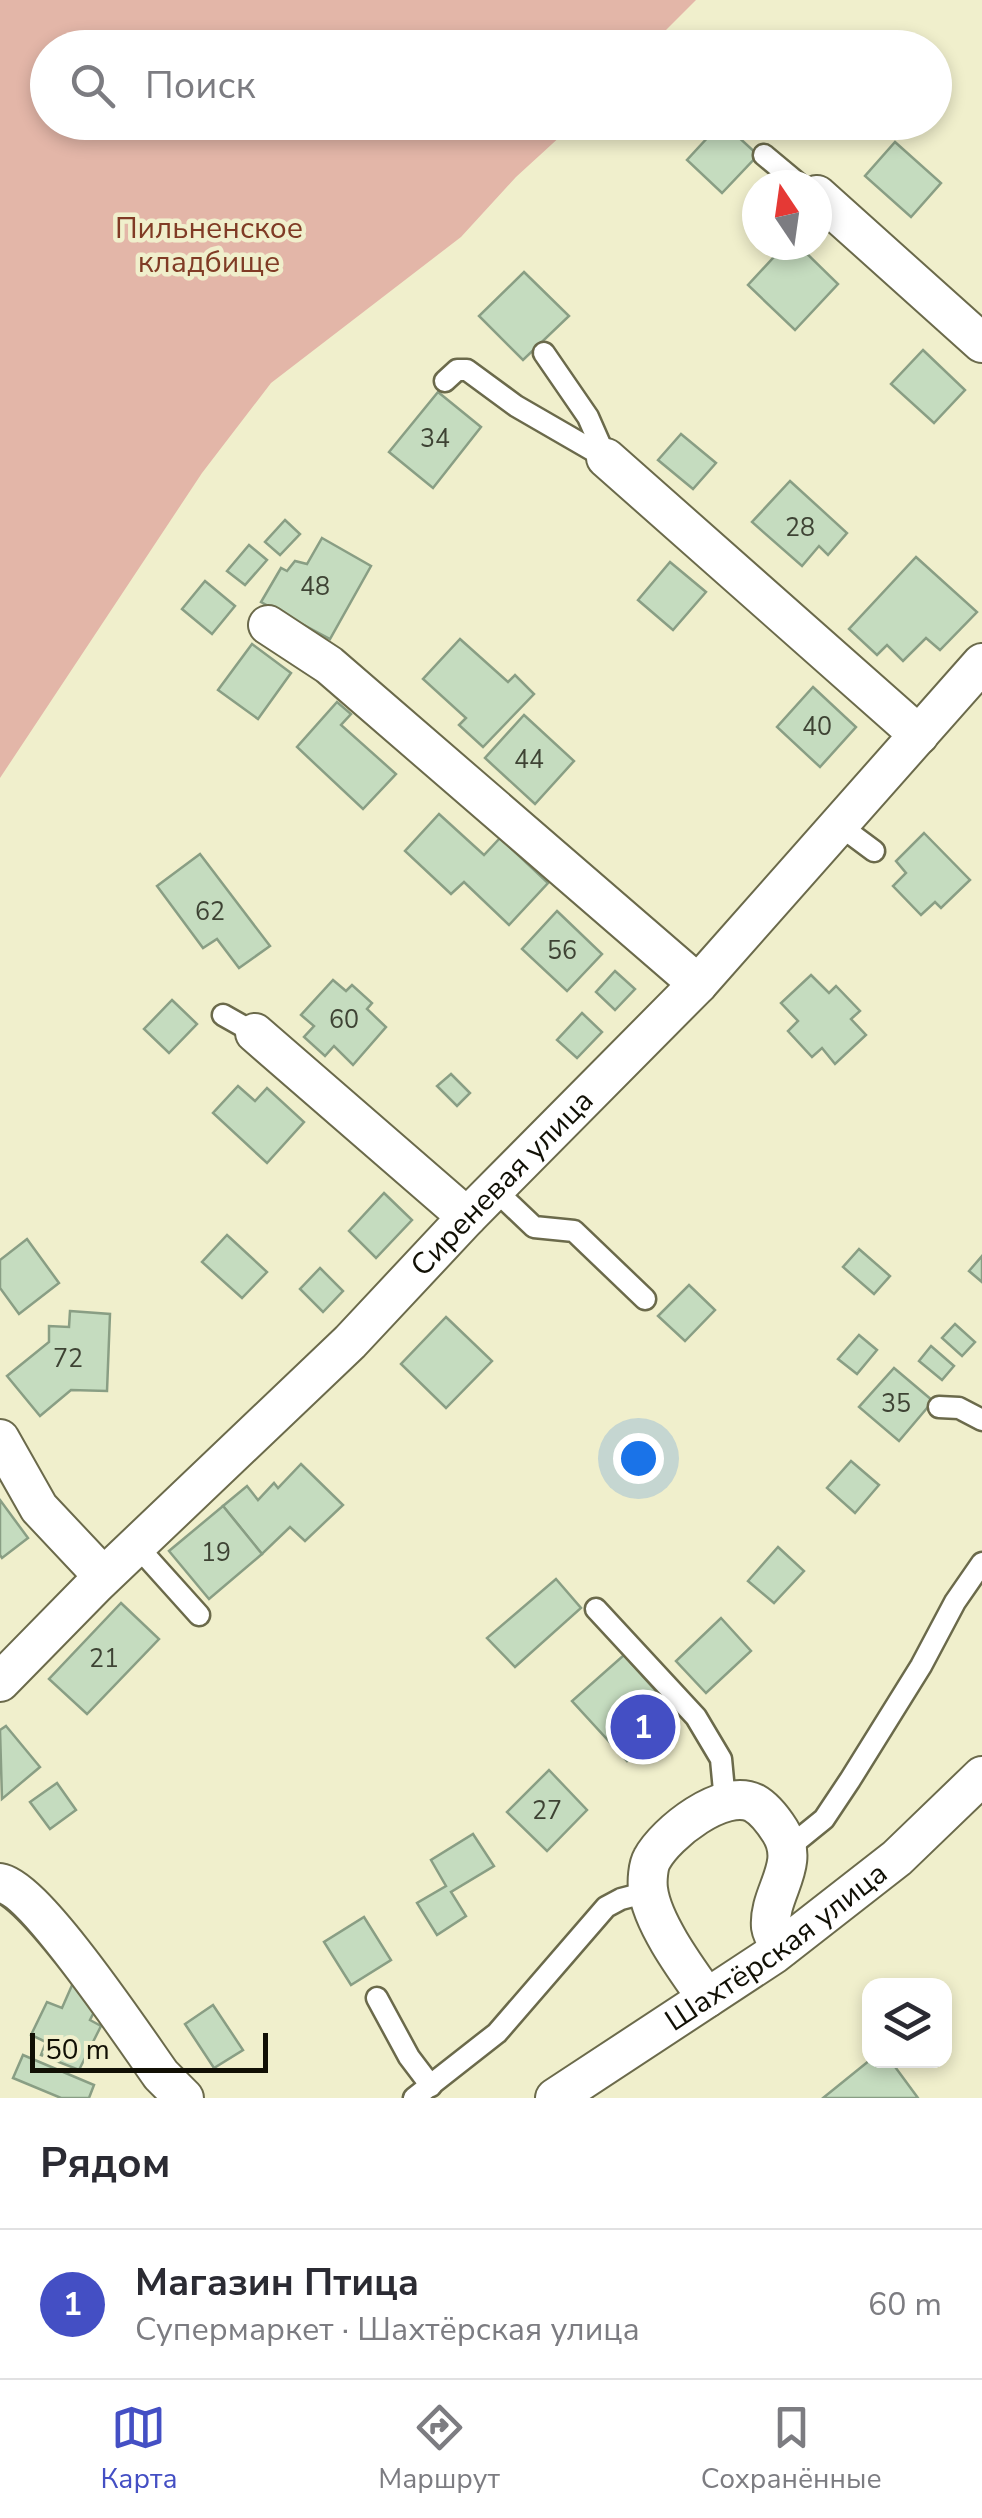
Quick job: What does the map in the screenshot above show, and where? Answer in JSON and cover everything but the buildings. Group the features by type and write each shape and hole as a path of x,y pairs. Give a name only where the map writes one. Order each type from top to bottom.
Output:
{"street":[{"path":"832,209 982,342"},
{"path":"606,458 918,735"},
{"path":"268,625 329,665 698,984"},
{"name":"Сиреневая улица","path":"0,1682 103,1576 350,1342 494,1189 698,984 982,663"},
{"path":"241,1019 467,1217"},
{"path":"0,1439 40,1508 103,1576"},
{"name":"Шахтёрская улица","path":"555,2098 780,1948 896,1858 982,1776"},
{"path":"706,1998 662,1926 648,1892 650,1862 667,1839 696,1816 725,1801 751,1801 770,1815 784,1836 787,1874 773,1912 771,1930 780,1948"},
{"path":"0,1883 11,1884 38,1910 161,2075 184,2098"}],"lane":[{"path":"764,155 782,170"},
{"path":"544,353 588,417 606,458"},
{"path":"445,381 457,370 466,370 516,406 606,458"},
{"path":"839,826 874,851"},
{"path":"494,1189 534,1227 574,1232 645,1299"},
{"path":"939,1407 959,1408 982,1420"},
{"path":"136,1545 199,1615"},
{"path":"787,1849 824,1818 850,1780 982,1563"},
{"path":"596,1609 696,1716 721,1759 725,1801"},
{"path":"377,1998 409,2056 423,2092 496,2033 606,1908 621,1899 648,1892"}],"green space":[{"name":"Пильненское кладбище","path":"0,0 696,0 666,30 30,30 30,140 556,140 461,237 271,383 202,473 0,778"}],"place":[{"name":"Магазин Птица","path":"643,1727"}]}
